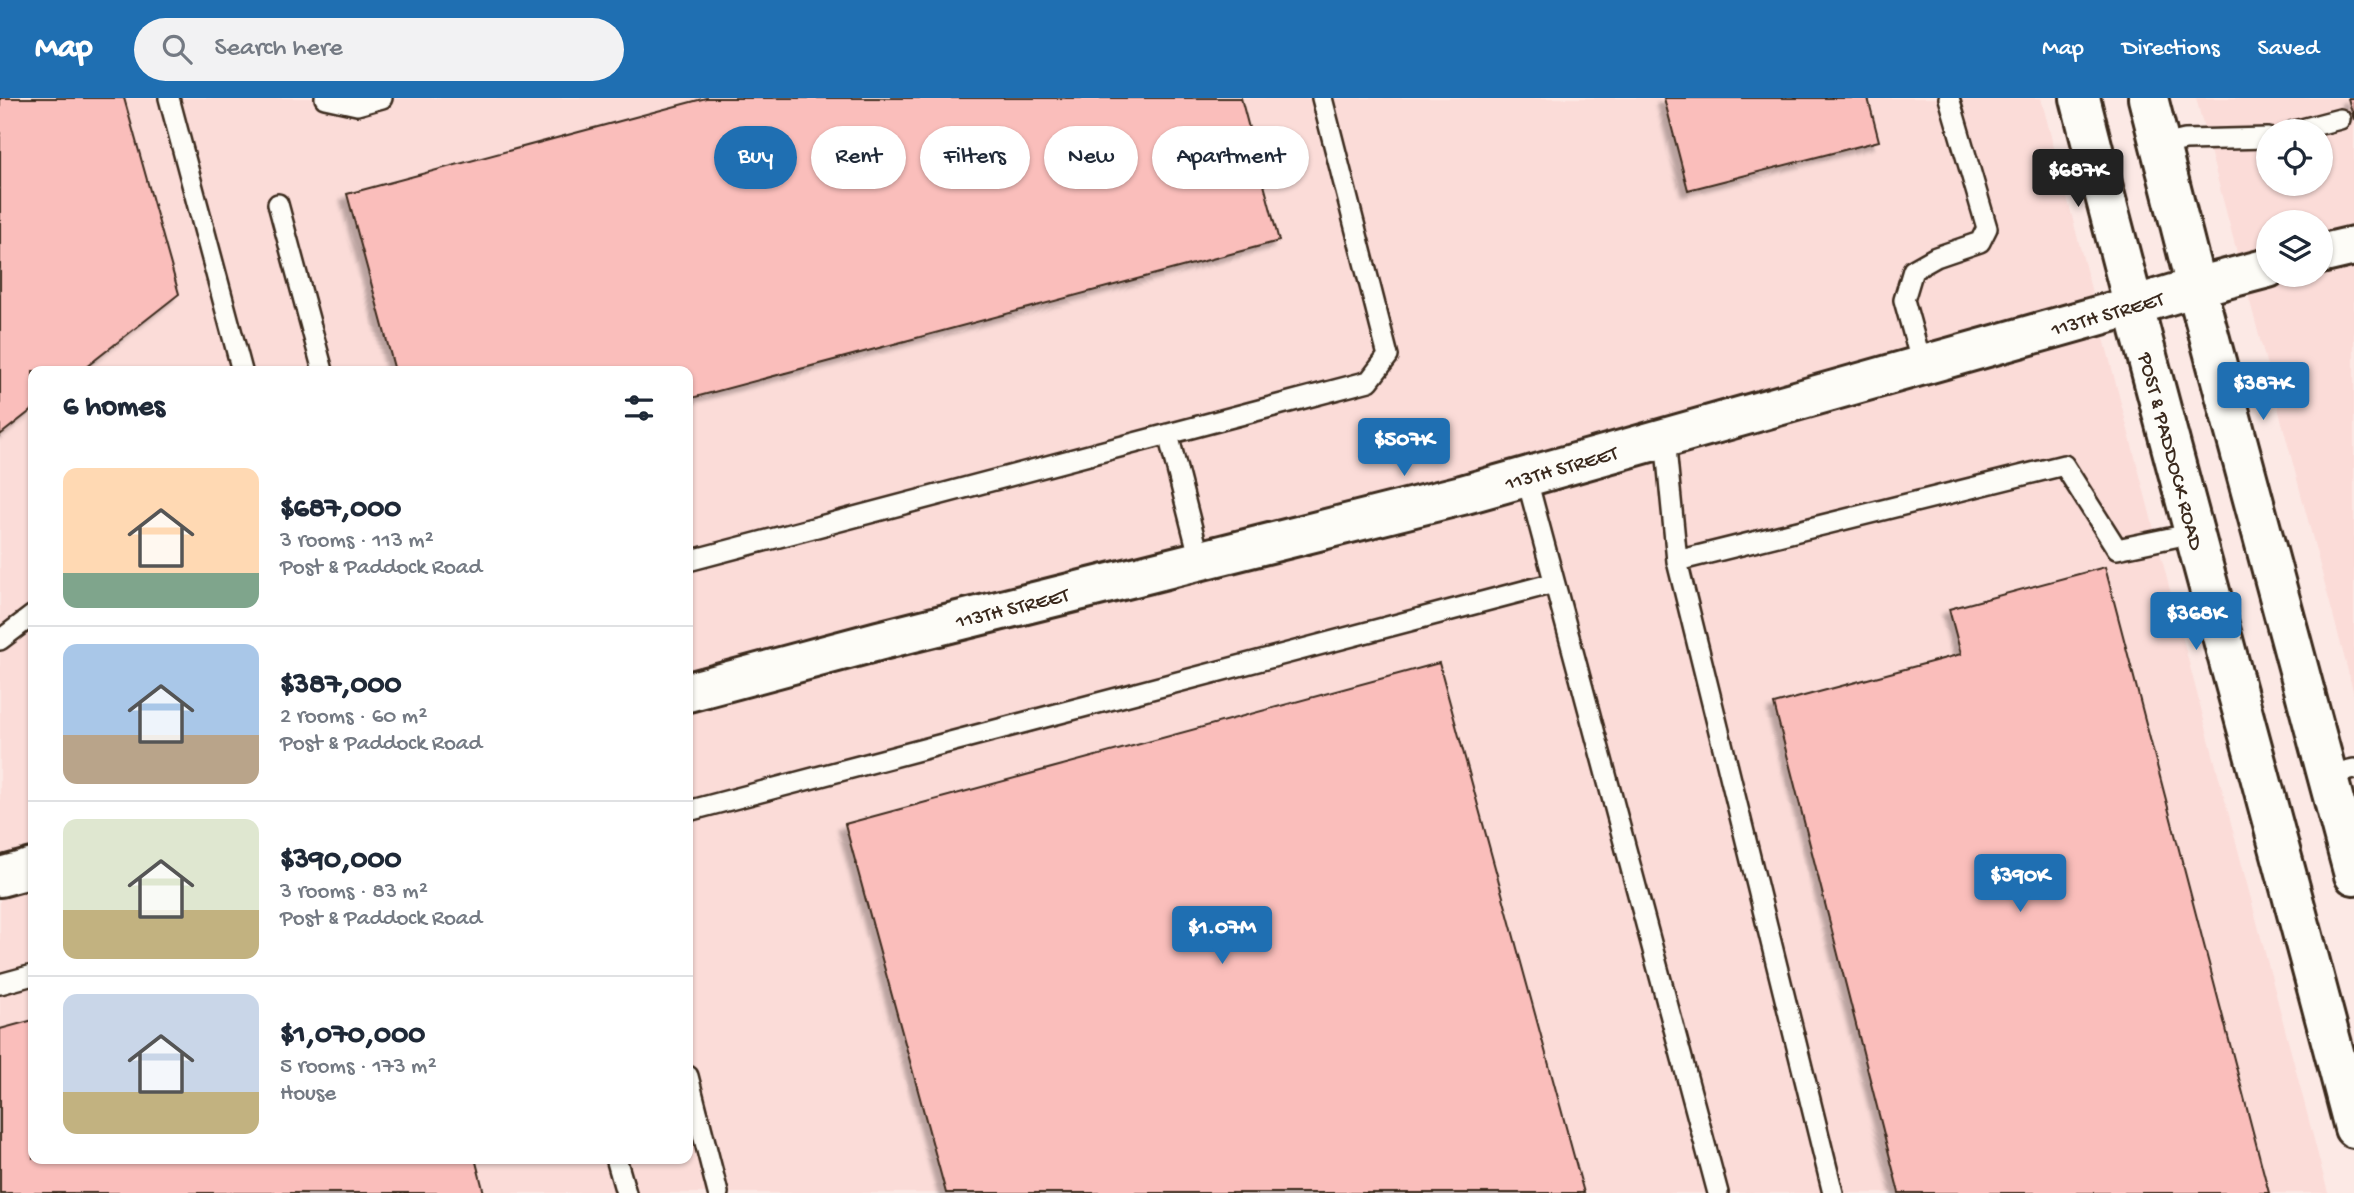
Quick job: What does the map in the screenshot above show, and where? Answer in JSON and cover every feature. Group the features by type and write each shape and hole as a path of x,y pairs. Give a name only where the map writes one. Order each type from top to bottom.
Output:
{"street":[{"name":"POST & PADDOCK ROAD","path":"2080,98 2133,306 2354,1128"},
{"path":"2148,98 2196,287 2341,772 2354,876"},
{"path":"2333,251 2354,246"},
{"name":"113TH STREET","path":"693,691 878,640 1526,477 2256,271"},
{"path":"0,877 28,869"}],"lane":[{"path":"169,98 242,366"},
{"path":"325,98 357,105 382,98"},
{"path":"693,560 1369,381 1388,356 1322,98"},
{"path":"1922,365 1904,300 1913,270 1936,257 1980,242 1987,228 1950,98"},
{"path":"2333,121 2340,119"},
{"path":"2160,146 2185,140 2256,138"},
{"path":"278,204 322,366"},
{"path":"1168,434 1200,561"},
{"path":"1665,438 1677,561 1833,1193"},
{"path":"1677,561 2064,465 2117,549 2194,533"},
{"path":"1526,477 1718,1193"},
{"path":"693,810 1554,583"},
{"path":"0,640 28,619"},
{"path":"0,984 28,976"},
{"path":"693,1096 718,1193"},
{"path":"618,1164 625,1193"}],"shaded area":[{"path":"0,98 2041,98 2328,1193 0,1193"},
{"path":"2196,98 2354,98 2354,694"}],"building":[{"path":"0,98 124,98 179,294 87,366 28,366 28,413 0,435"},
{"path":"706,98 1241,98 1248,126 1152,126 1152,189 1265,189 1279,241 693,398 693,366 394,366 347,194"},
{"path":"1664,98 1868,98 1879,141 1688,190"},
{"path":"2348,98 2354,98 2354,120"},
{"path":"2105,567 2269,1193 1899,1193 1774,704 1961,654 1949,609"},
{"path":"1439,663 1584,1193 946,1193 845,824"},
{"path":"28,1021 28,1164 477,1164 484,1193 0,1193 0,1029"}]}
